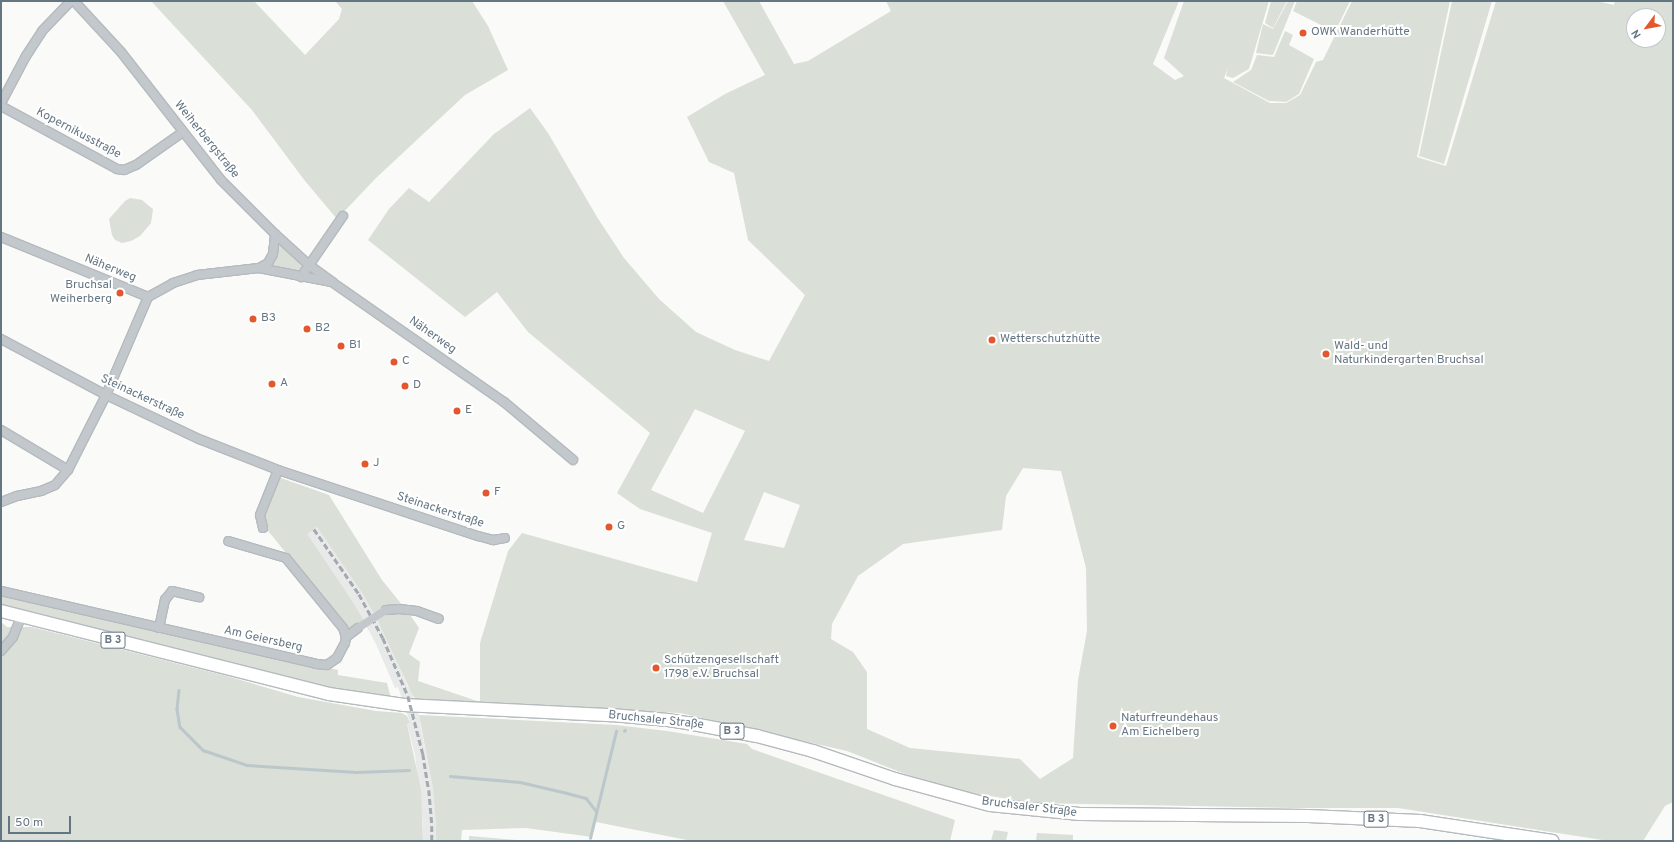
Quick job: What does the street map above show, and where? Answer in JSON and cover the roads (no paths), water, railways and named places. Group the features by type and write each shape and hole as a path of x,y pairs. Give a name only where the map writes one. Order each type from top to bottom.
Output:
{"main road":[{"name":"B 3","path":"1,611 20,617"},
{"name":"Bruchsaler Straße","path":"20,617 329,694 404,704 612,715 688,722 757,736 813,751 902,781 990,805 1025,810 1104,815 1308,816 1420,821 1553,841"}],"street":[{"path":"1,105 26,56 42,31 73,1"},
{"name":"Weiherbergstraße","path":"73,1 121,52 221,180 275,234 309,265 332,282"},
{"name":"Kopernikusstraße","path":"1,105 117,169 124,170 136,165 183,132"},
{"path":"301,277 343,216"},
{"path":"259,268 268,263 273,254 275,234"},
{"name":"Näherweg","path":"1,237 148,297 173,283 197,275 259,268 332,282 504,402 573,460"},
{"path":"1,502 17,496 41,491 55,485 68,470 106,395 148,297"},
{"name":"Steinackerstraße","path":"1,339 106,395 199,439 278,470 478,536 493,540 505,538"},
{"path":"1,430 68,470"},
{"path":"263,528 260,515 278,470"},
{"path":"228,541 286,558 343,628 346,637"},
{"path":"159,628 165,600 172,591 177,590 199,597"},
{"name":"Am Geiersberg","path":"1,591 316,664 327,665 337,658 346,637 386,610 400,609 416,611 439,619"},
{"path":"1,651 13,637 20,617"}],"waterway":[{"path":"179,690 177,709 180,727 203,750 247,765 356,772 409,770"},
{"path":"590,838 616,731"},
{"path":"450,776 520,782 567,793 586,798 596,811"}],"railway":[{"path":"314,529 359,594 383,638 408,696 423,754 429,790 432,841"}],"place":[{"name":"OWK Wanderhütte","path":"1303,33"},
{"name":"Bruchsal Weiherberg","path":"120,293"},
{"name":"B3","path":"253,319"},
{"name":"B2","path":"307,329"},
{"name":"Wetterschutzhütte","path":"992,340"},
{"name":"B1","path":"341,346"},
{"name":"Wald- und Naturkindergarten Bruchsal","path":"1326,354"},
{"name":"C","path":"394,362"},
{"name":"A","path":"272,384"},
{"name":"D","path":"405,386"},
{"name":"E","path":"457,411"},
{"name":"J","path":"365,464"},
{"name":"F","path":"486,493"},
{"name":"G","path":"609,527"},
{"name":"Schützengesellschaft 1798 e.V. Bruchsal","path":"656,668"},
{"name":"Naturfreundehaus Am Eichelberg","path":"1113,726"}]}
